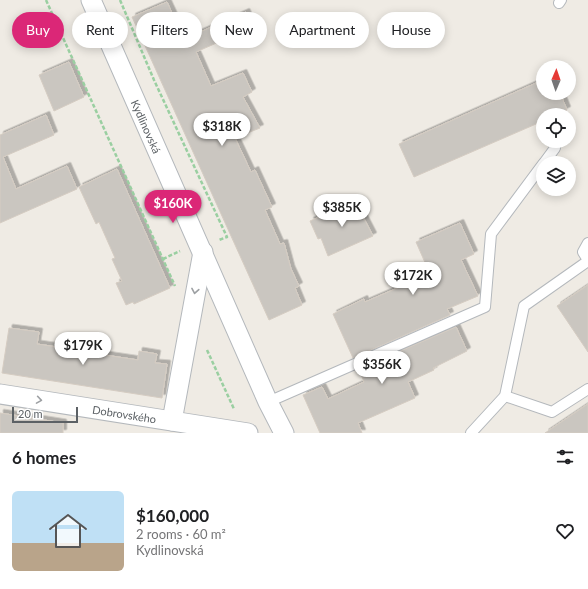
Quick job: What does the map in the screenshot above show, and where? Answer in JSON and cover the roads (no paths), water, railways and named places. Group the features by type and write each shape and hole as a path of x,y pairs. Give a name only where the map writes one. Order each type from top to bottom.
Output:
{"street":[{"name":"Kydlinovská","path":"91,0 209,247 268,402 284,433"},
{"path":"172,421 209,247"},
{"name":"Dobrovského","path":"0,394 248,433"}],"lane":[{"path":"549,156 555,148"},
{"path":"268,402 485,307 490,234 536,173"},
{"path":"471,433 506,396 524,306 588,260 582,252 588,243"},
{"path":"506,396 552,412 588,389"}]}
